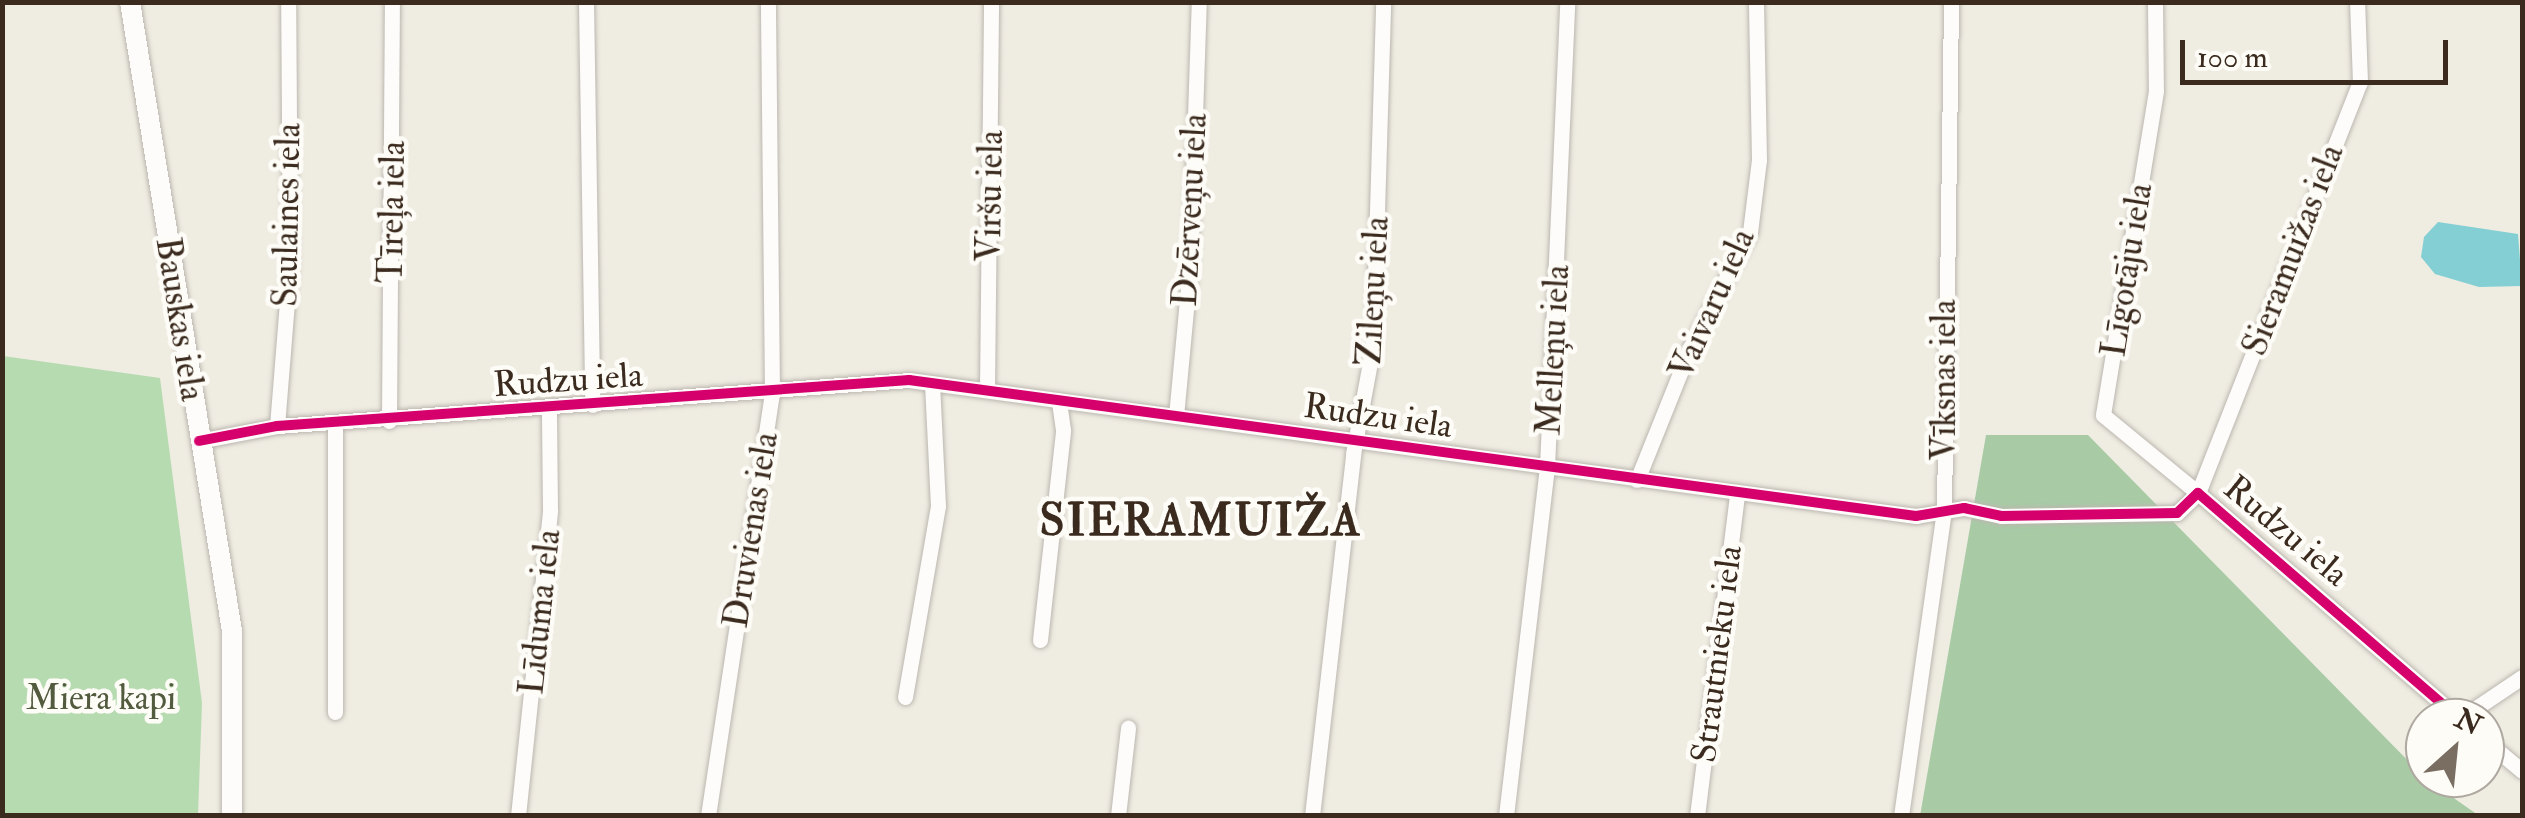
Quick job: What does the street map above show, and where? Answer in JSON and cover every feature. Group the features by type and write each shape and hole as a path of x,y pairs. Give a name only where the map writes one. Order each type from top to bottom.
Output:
{"street":[{"name":"Bauskas iela","path":"130,2 232,631 232,816"},
{"name":"Saulaines iela","path":"277,426 290,264 288,2"},
{"name":"Tīreļa iela","path":"389,421 392,2"},
{"path":"586,2 592,406"},
{"name":"Druvienas iela","path":"708,816 772,392 768,2"},
{"name":"Viršu iela","path":"987,390 991,2"},
{"name":"Dzērveņu iela","path":"1176,416 1190,266 1199,2"},
{"name":"Zileņu iela","path":"1312,816 1356,441 1373,346 1384,2"},
{"name":"Melleņu iela","path":"1506,816 1547,467 1566,2"},
{"name":"Vaivaru iela","path":"1637,480 1690,348 1750,232 1759,160 1756,2"},
{"name":"Vīksnas iela","path":"1901,816 1944,511 1950,2"},
{"name":"Līgotāju iela","path":"2155,2 2156,92 2103,415 2198,493"},
{"name":"Sieramuižas iela","path":"2198,493 2360,82 2357,2"},
{"name":"Rudzu iela","path":"199,441 277,426 932,383 1916,516 1944,511 2177,513 2198,493 2437,698"},
{"path":"905,697 938,506 932,383"},
{"path":"1040,640 1062,430 1060,400"},
{"name":"Līduma iela","path":"518,816 550,510 549,409"},
{"path":"334,712 335,422"},
{"name":"Strautnieku iela","path":"1696,816 1736,493"},
{"path":"2490,698 2522,677"},
{"path":"1118,816 1128,728"}],"green space":[{"name":"Miera kapi","path":"3,356 160,378 202,703 198,815 3,815"},
{"path":"1986,435 2088,435 2405,758 2405,798 2454,798 2478,815 1920,816"}],"water":[{"path":"2438,222 2518,234 2522,286 2479,287 2435,274 2421,257 2424,237"}],"cycle path":[{"path":"199,441 277,426 909,380 1916,516 1964,508 2001,516 2177,513 2198,493 2436,698"}],"district":[{"name":"SIERAMUIŽA","path":"1201,522"}]}
